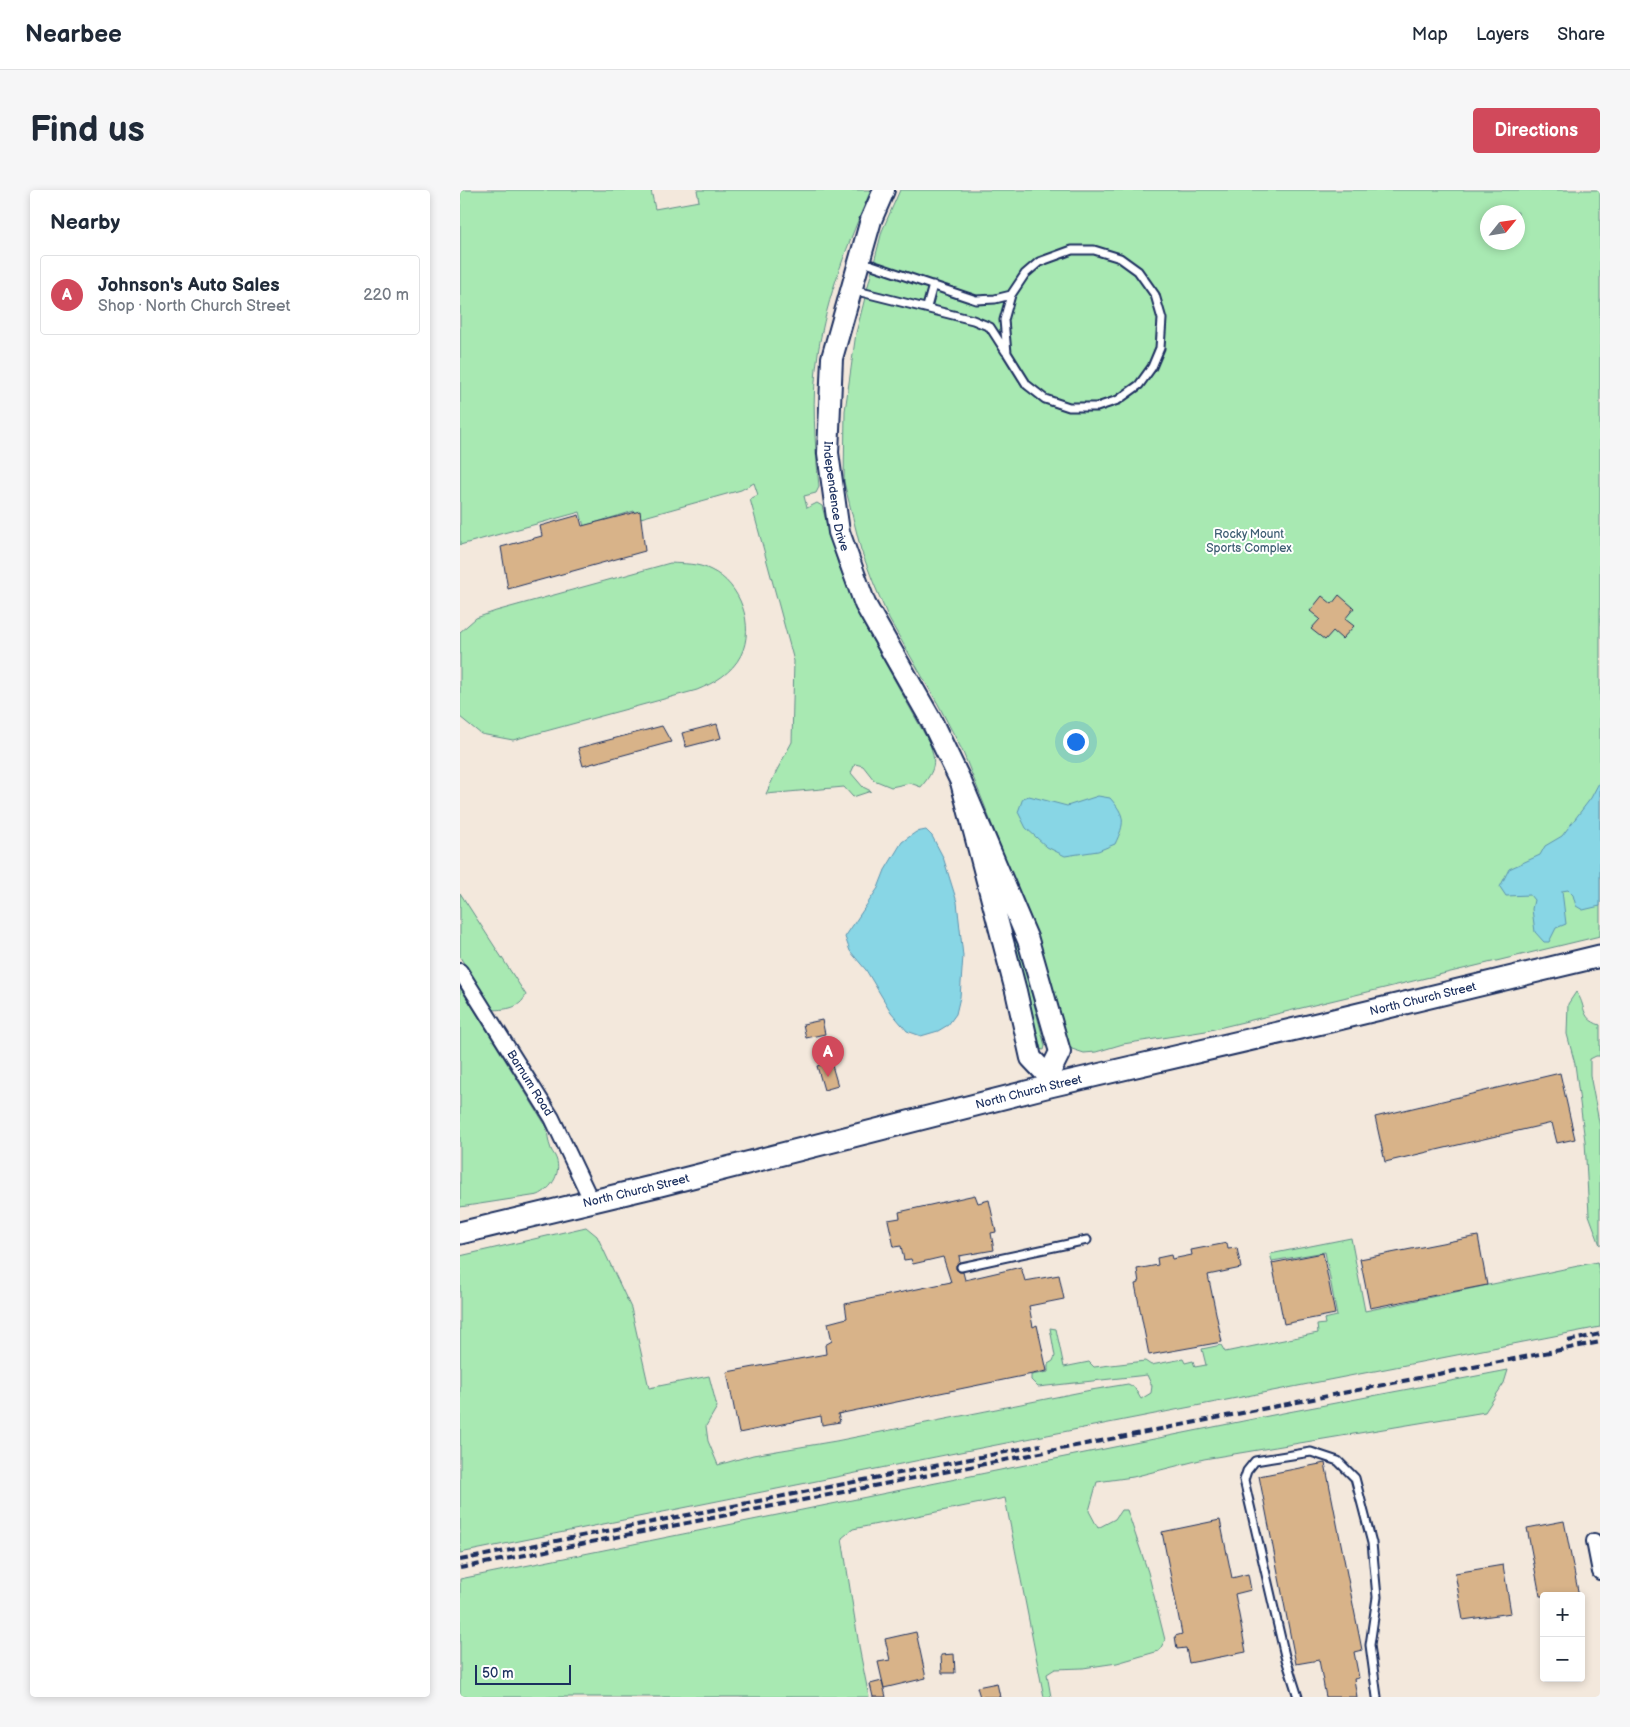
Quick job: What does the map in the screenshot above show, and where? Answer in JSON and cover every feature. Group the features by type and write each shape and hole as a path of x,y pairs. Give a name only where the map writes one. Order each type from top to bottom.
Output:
{"main road":[{"name":"North Church Street","path":"460,1233 592,1202 1049,1081 1322,1023 1600,956"}],"street":[{"name":"Independence Drive","path":"884,190 871,220 832,358 828,453 839,532 865,604 932,720 961,782"},
{"path":"961,782 1016,992 1031,1058 1049,1081"},
{"path":"961,782 1028,940 1060,1052 1049,1081"},
{"name":"Barnum Road","path":"460,971 552,1118 592,1202"},
{"path":"1594,1541 1600,1568"}],"lane":[{"path":"850,289 927,307 973,320 990,328 1027,385 1045,398 1069,407 1097,407 1118,400 1139,385 1152,367 1160,348 1162,319 1155,296 1138,272 1120,258 1094,250 1072,250 1039,262 1024,274 1011,295 1004,320 1007,353"},
{"path":"859,260 976,300 995,299 1011,295"},
{"path":"927,307 933,285"},
{"path":"961,1266 1087,1240"},
{"path":"1298,1697 1285,1656 1244,1480 1247,1471 1255,1461 1311,1452 1338,1461 1354,1478 1372,1543 1377,1597 1370,1646 1377,1697"}],"green space":[{"path":"460,190 651,190 655,209 699,201 697,190 871,190 839,270 822,332 816,370 814,404 819,487 816,493 804,496 807,508 817,503 822,506 838,564 860,618 929,742 934,761 932,771 921,787 910,783 891,787 874,780 863,766 855,764 851,773 863,787 871,791 853,797 844,787 766,794 792,742 794,661 750,499 758,495 754,483 741,490 637,519 634,511 584,526 580,512 460,545"},
{"name":"Rocky Mount Sports Complex","path":"900,190 1600,190 1600,936 1206,1031 1123,1044 1096,1052 1084,1053 1072,1049 1063,1041 1024,908 962,750 889,619 861,550 844,482 845,411 856,333 882,231"},
{"path":"670,563 696,565 711,570 721,576 737,595 746,619 745,644 741,655 733,667 722,677 697,690 513,740 481,734 460,717 460,632 476,618"},
{"path":"460,893 526,995 516,1006 508,1009 493,1010 460,957"},
{"path":"1007,915 1012,920 1045,1046 1044,1050 1039,1049 1006,925"},
{"path":"460,987 546,1126 550,1146 558,1168 552,1184 538,1195 460,1207"},
{"path":"1576,992 1586,1015 1593,1022 1600,1025 1600,1056 1590,1059 1590,1075 1600,1127 1600,1245 1589,1215 1585,1141 1575,1064 1567,1034 1568,1004"},
{"path":"586,1227 597,1236 631,1308 649,1388 709,1376 717,1407 706,1426 708,1441 718,1465 753,1455 836,1441 1128,1384 1134,1387 1141,1399 1151,1393 1152,1386 1147,1375 1038,1387 1031,1380 1031,1375 1048,1372 1048,1364 1053,1361 1055,1356 1050,1328 1056,1329 1064,1367 1089,1362 1094,1367 1145,1361 1151,1365 1183,1359 1185,1363 1193,1361 1195,1367 1206,1365 1202,1349 1221,1345 1225,1352 1318,1333 1317,1325 1325,1324 1324,1319 1337,1316 1325,1252 1272,1261 1270,1254 1351,1238 1365,1311 1597,1262 1600,1276 1600,1327 945,1455 460,1553 460,1256"},
{"path":"1508,1370 1504,1383 1485,1412 1204,1459 1133,1477 1097,1482 1089,1511 1098,1528 1115,1519 1121,1510 1127,1510 1148,1572 1165,1640 1159,1651 1117,1663 1083,1668 1055,1669 1047,1674 1051,1697 1044,1697 1005,1498 853,1529 842,1538 869,1697 460,1697 460,1579 1278,1414"}],"water":[{"path":"1600,781 1600,906 1583,910 1576,906 1573,895 1568,890 1562,891 1566,924 1556,928 1549,942 1544,942 1535,932 1532,909 1534,900 1530,895 1506,896 1500,887 1509,869 1540,855 1545,846 1562,836 1591,798"},
{"path":"1029,796 1067,806 1098,796 1110,798 1119,810 1122,820 1121,830 1115,844 1098,851 1065,856 1047,847 1026,828 1018,812 1023,798"},
{"path":"926,830 932,836 943,857 957,902 963,956 960,997 956,1014 948,1025 938,1031 921,1036 907,1031 891,1012 866,970 850,951 845,937 878,888 885,870 902,842 916,832"}],"building":[{"path":"640,511 645,551 508,589 501,547 542,536 540,526 579,515 582,526"},
{"path":"1339,595 1354,608 1345,619 1354,626 1342,639 1333,631 1325,640 1311,629 1320,619 1310,611 1322,596 1332,604"},
{"path":"717,724 721,738 686,747 682,733"},
{"path":"662,726 671,742 583,766 578,748"},
{"path":"822,1020 825,1034 806,1038 803,1024"},
{"path":"831,1062 838,1086 824,1090 817,1066"},
{"path":"1560,1073 1575,1139 1557,1143 1552,1123 1385,1162 1375,1117"},
{"path":"975,1195 978,1203 989,1200 996,1232 991,1233 994,1250 959,1256 960,1262 956,1265 956,1269 959,1272 963,1272 965,1280 1021,1267 1025,1281 1059,1275 1064,1299 1029,1306 1033,1327 1037,1325 1047,1371 838,1414 840,1422 822,1425 821,1416 739,1433 727,1372 826,1354 825,1345 832,1341 828,1323 847,1318 845,1304 951,1282 943,1257 913,1264 911,1259 904,1260 901,1246 894,1247 888,1220 900,1218 899,1212"},
{"path":"1478,1236 1487,1285 1370,1308 1360,1259"},
{"path":"1227,1243 1228,1249 1237,1248 1241,1268 1208,1275 1222,1342 1149,1355 1135,1284 1139,1283 1137,1269 1158,1265 1157,1258 1171,1255 1172,1259 1192,1255 1191,1250"},
{"path":"1323,1253 1335,1314 1284,1324 1272,1263"},
{"path":"1325,1463 1362,1650 1354,1652 1359,1678 1354,1679 1357,1697 1326,1697 1319,1660 1296,1664 1259,1476"},
{"path":"1220,1520 1232,1578 1248,1574 1251,1590 1235,1594 1246,1652 1189,1663 1186,1648 1177,1649 1175,1636 1182,1634 1162,1532"},
{"path":"1564,1521 1578,1592 1540,1592 1540,1596 1527,1528"},
{"path":"1503,1565 1511,1613 1463,1620 1455,1573"},
{"path":"916,1632 926,1678 884,1688 878,1662 890,1660 885,1639"},
{"path":"954,1654 955,1673 942,1673 941,1655"},
{"path":"882,1681 886,1697 873,1697 870,1684"},
{"path":"997,1683 1000,1697 980,1697 977,1687"}],"railway":[{"path":"1568,1341 1600,1334"},
{"path":"460,1568 1600,1342"},
{"path":"460,1560 1041,1445"}],"place":[{"name":"Johnson's Auto Sales","path":"828,1077"}]}
